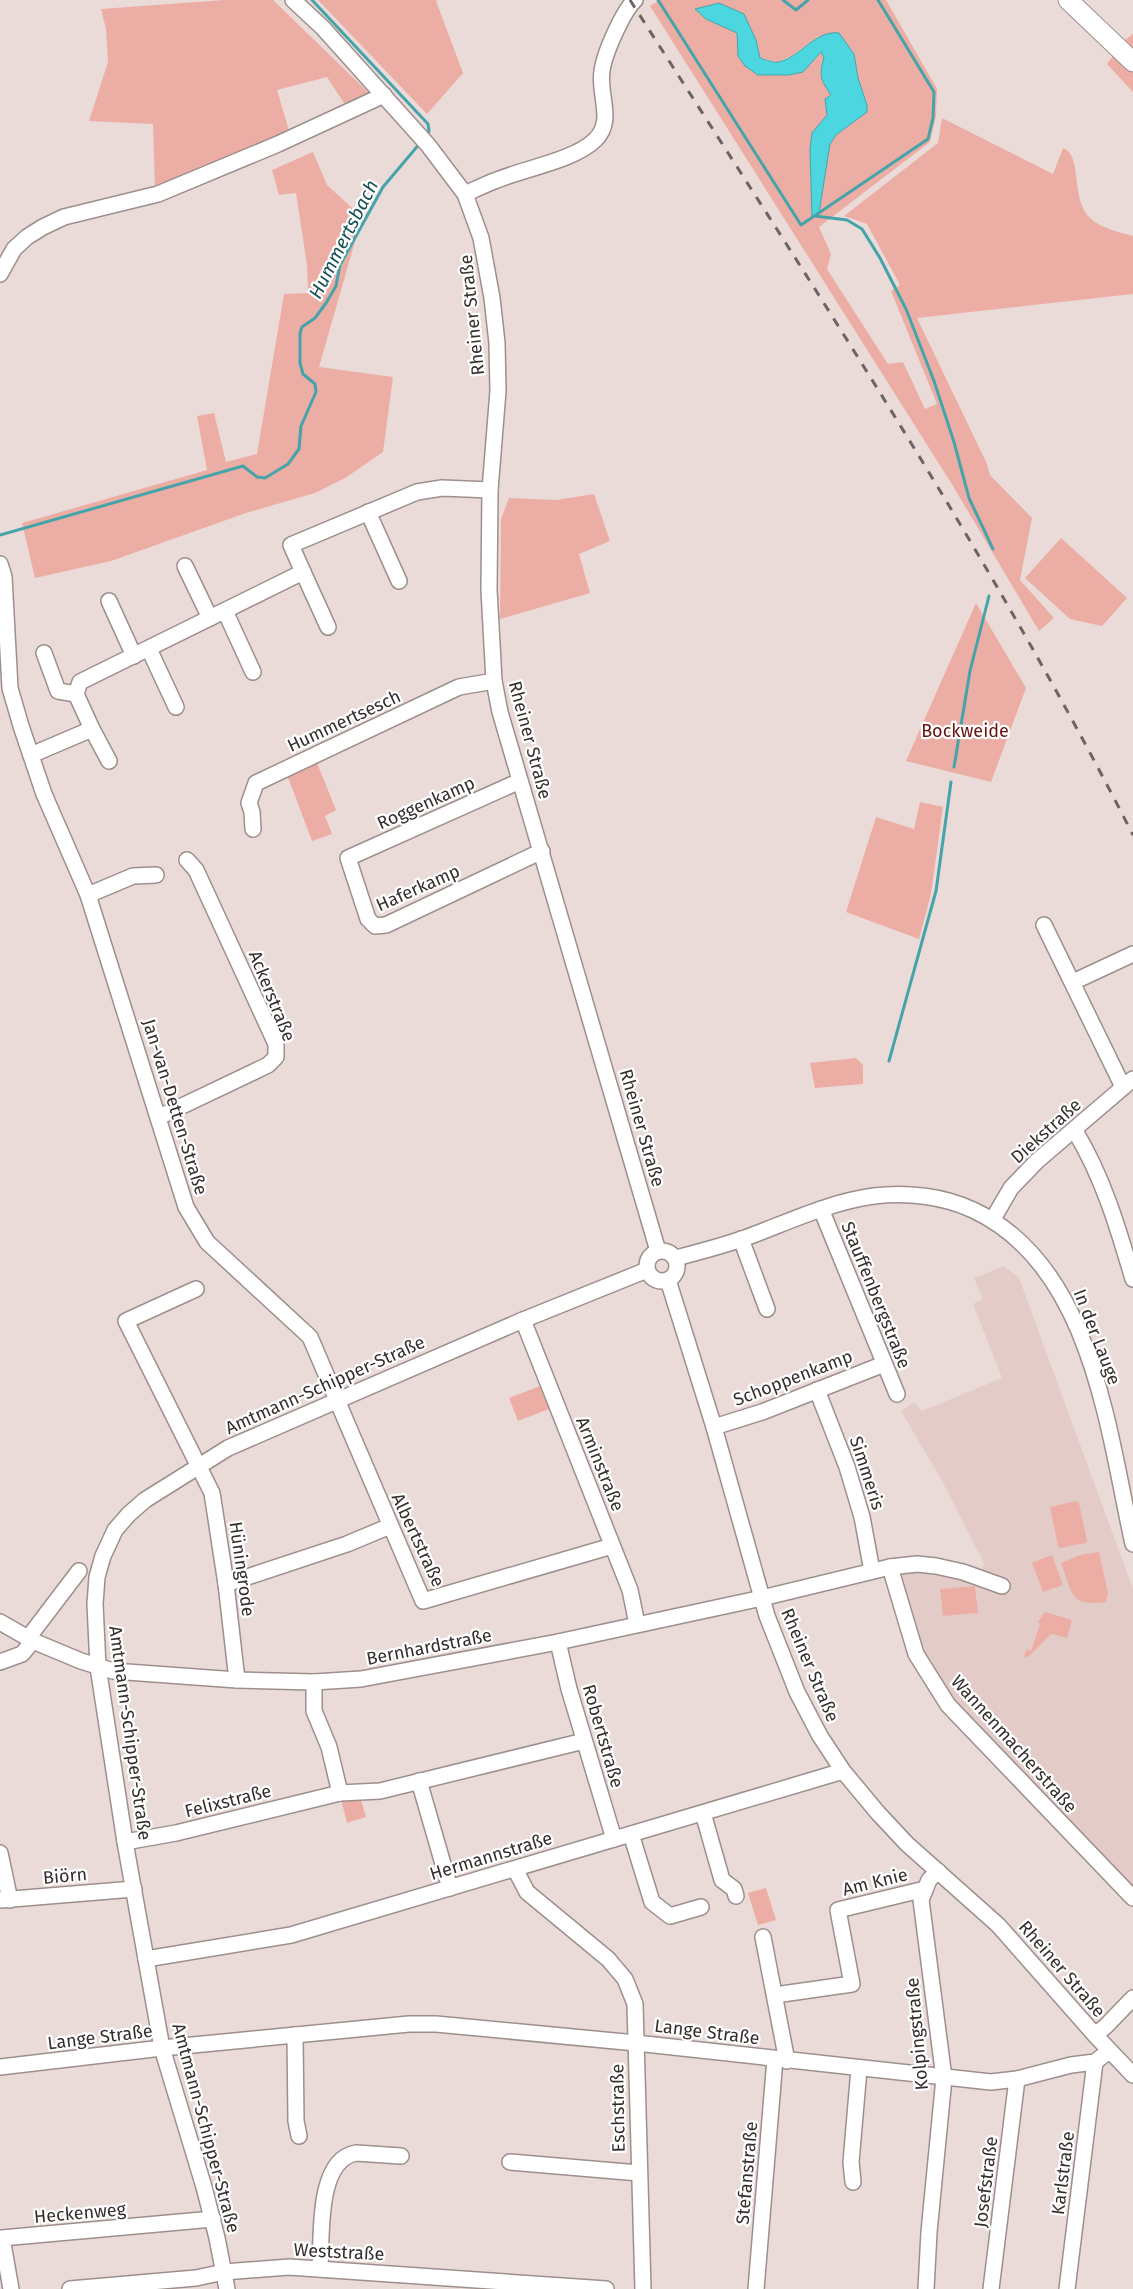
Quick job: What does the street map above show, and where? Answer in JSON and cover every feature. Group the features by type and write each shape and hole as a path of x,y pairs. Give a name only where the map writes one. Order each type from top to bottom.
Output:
{"main road":[{"path":"1068,0 1133,62"}],"street":[{"name":"Rheiner Straße","path":"293,0 323,28 428,145 465,194 481,238 496,336 498,391 490,490 489,590 494,681 500,712 520,782 542,851 658,1251"},
{"path":"465,194 496,180 572,154 594,141 603,130 606,120 601,80 604,61 626,9 635,0"},
{"path":"0,274 14,249 43,226 64,218 158,194 278,144 384,95"},
{"path":"328,628 291,545 417,492 442,488 490,490"},
{"path":"368,512 400,581"},
{"name":"Jan-van-Detten-Straße","path":"1,566 10,688 44,794 88,895 160,1118 178,1186 192,1218 207,1242 310,1337 336,1399"},
{"path":"185,566 210,618"},
{"path":"108,761 76,694 80,682 303,572"},
{"path":"109,601 134,656"},
{"path":"225,611 253,672"},
{"path":"149,649 176,707"},
{"path":"44,653 58,691 76,694"},
{"name":"Hummertsesch","path":"253,829 252,812 249,803 256,783 458,687 494,681"},
{"path":"31,755 92,729"},
{"name":"Roggenkamp","path":"348,858 520,782"},
{"name":"Haferkamp","path":"348,858 368,919 375,926 386,925 542,851"},
{"name":"Ackerstraße","path":"160,1118 268,1065 276,1057 276,1044 265,1019 196,870 187,860"},
{"path":"88,895 133,876 156,874"},
{"path":"1044,925 1128,1083"},
{"path":"1073,982 1133,954"},
{"name":"Diekstraße","path":"993,1219 1011,1188 1037,1161 1075,1131 1128,1083"},
{"path":"1075,1131 1087,1152 1110,1204 1133,1279"},
{"name":"In der Lauge","path":"676,1258 741,1239 821,1209 861,1198 906,1194 945,1200 993,1219 1022,1243 1040,1262 1059,1289 1078,1330 1095,1378 1133,1544"},
{"name":"Stauffenbergstraße","path":"821,1209 897,1394"},
{"path":"741,1239 767,1309"},
{"path":"658,1251 668,1252 676,1258 677,1271 668,1280 655,1280 647,1270 648,1258 658,1251"},
{"name":"Amtmann-Schipper-Straße","path":"227,2289 213,2219 162,2048 125,1842 98,1667 94,1604 97,1577 108,1545 115,1530 145,1500 228,1448 336,1399 647,1270"},
{"name":"Rheiner Straße","path":"668,1280 714,1427 767,1616 797,1692 820,1736 843,1771 899,1836 998,1925 1109,2051 1133,2075"},
{"name":"Hüningrode","path":"196,1289 126,1320 212,1493 226,1584 237,1680"},
{"name":"Arminstraße","path":"523,1320 630,1590 637,1624"},
{"name":"Schoppenkamp","path":"714,1427 762,1412 884,1364"},
{"name":"Simmeris","path":"817,1390 847,1467 862,1517 872,1571"},
{"name":"Albertstraße","path":"336,1399 423,1601 612,1546"},
{"path":"226,1584 347,1544 390,1526"},
{"path":"890,1567 918,1564 936,1566 963,1572 1002,1586"},
{"name":"Bernhardstraße","path":"0,1622 31,1639 98,1667 113,1671 237,1680 314,1682 361,1679 558,1642 762,1598 890,1567"},
{"name":"Wannenmacherstraße","path":"890,1567 916,1654 948,1705 1133,1898"},
{"path":"0,1662 22,1654 79,1571"},
{"name":"Robertstraße","path":"558,1642 584,1741 614,1839"},
{"path":"314,1682 314,1711 329,1747 340,1793"},
{"name":"Felixstraße","path":"125,1842 176,1833 340,1793 380,1791 584,1741"},
{"name":"Hermannstraße","path":"146,1959 291,1935 843,1771"},
{"path":"419,1780 450,1888"},
{"path":"703,1813 722,1880 734,1889 736,1896"},
{"path":"631,1834 652,1902 670,1916 701,1907"},
{"path":"0,1853 5,1900"},
{"name":"Eschstraße","path":"515,1870 527,1892 608,1959 625,1979 635,2004 643,2289"},
{"path":"925,1889 929,1880 938,1871"},
{"name":"Biörn","path":"5,1900 134,1889"},
{"name":"Am Knie","path":"775,1995 852,1984 838,1910 925,1889"},
{"name":"Kolpingstraße","path":"925,1889 921,1900 944,2078 926,2289"},
{"name":"Stefanstraße","path":"756,2289 781,2060 775,1995 764,1936"},
{"path":"1095,2035 1133,1998"},
{"name":"Lange Straße","path":"0,2067 162,2048 409,2024 436,2024 636,2043 991,2082 1017,2079 1071,2065 1095,2062"},
{"path":"295,2035 296,2121 299,2136"},
{"path":"1095,2062 1109,2051"},
{"name":"Karlstraße","path":"1067,2289 1095,2062"},
{"path":"853,2182 851,2162 859,2069"},
{"name":"Josefstraße","path":"992,2289 1017,2079"},
{"path":"320,2269 325,2191 339,2161 348,2155 356,2153 401,2156"},
{"name":"Eschstraße","path":"510,2162 639,2173"},
{"name":"Heckenweg","path":"11,2289 2,2238 213,2219"},
{"name":"Weststraße","path":"70,2289 196,2278 224,2272 289,2267 606,2289"}],"shaded area":[{"path":"1004,1266 1019,1278 1133,1589 1133,1898 952,1702 923,1655 899,1575 927,1569 978,1581 984,1563 941,1479 901,1411 914,1402 922,1411 1002,1378 973,1304 983,1299 974,1278"}],"green space":[{"path":"224,0 273,0 370,94 346,106 327,77 277,90 290,134 155,190 153,124 89,121 108,62 106,29 101,9"},
{"path":"318,0 438,0 436,1 463,73 427,114"},
{"path":"660,0 886,0 937,89 936,116 930,142 819,227 831,254 827,269 888,364 903,362 925,409 937,404 891,291 900,285 867,224 844,216 938,143 942,118 1053,174 1063,148 1069,152 1073,159 1080,200 1090,218 1104,227 1133,236 1133,294 917,318 987,464 990,475 1032,518 1020,580 1054,618 1039,631 953,486 650,6","holes":["744,14 756,40 760,58 778,62 793,55 819,36 849,47 854,54 858,78 867,104 859,118 836,135 830,144 819,213 813,218 810,149 812,133 827,115 825,99 832,95 822,77 825,57 821,51 815,60 745,66 738,56 737,33 706,19"]},
{"path":"1133,34 1133,92 1107,64 1125,40"},
{"path":"313,152 327,185 362,217 319,367 393,377 383,452 345,478 315,493 246,513 111,561 35,578 22,523 207,470 197,416 214,413 226,462 257,454 284,294 308,293 307,265 296,193 279,195 272,170"},
{"path":"594,494 610,541 579,554 590,593 500,619 501,519 509,498 556,500"},
{"path":"1061,538 1127,598 1102,626 1070,619 1025,578"},
{"name":"Bockweide","path":"976,603 1026,688 991,782 906,761"},
{"path":"315,758 336,810 325,816 332,834 312,841 286,772"},
{"path":"920,802 943,807 931,894 919,939 846,912 876,817 914,829"},
{"path":"856,1058 863,1065 863,1084 815,1088 810,1063"},
{"path":"540,1386 549,1409 518,1421 509,1398"},
{"path":"1076,1501 1079,1503 1087,1541 1060,1548 1050,1507"},
{"path":"1099,1552 1108,1593 1106,1602 1094,1603 1078,1600 1070,1589 1061,1563 1080,1555"},
{"path":"1052,1555 1063,1585 1043,1592 1032,1563"},
{"path":"975,1586 978,1613 943,1616 940,1589"},
{"path":"1045,1612 1072,1620 1067,1638 1051,1634 1029,1656 1024,1657 1026,1650 1031,1651 1040,1624 1038,1622"},
{"path":"343,1800 361,1800 366,1817 347,1823"},
{"path":"766,1888 776,1920 758,1925 748,1893"}],"water":[{"path":"719,3 744,14 756,40 760,58 779,62 795,55 816,39 830,33 839,33 854,54 858,78 867,105 867,112 836,135 830,144 819,213 812,218 810,149 812,133 827,115 825,99 831,95 822,77 821,69 824,57 821,52 803,72 789,75 758,75 745,66 738,56 737,33 706,19 695,9"}],"waterway":[{"name":"Hummertsbach","path":"312,0 428,124 429,131 426,135"},
{"path":"658,0 801,225 928,139 933,118 934,92 878,0"},
{"path":"783,0 796,10 808,0"},
{"name":"Hummertsbach","path":"0,535 243,466 257,477 265,478 288,464 299,449 301,426 316,392 315,384 303,374 300,363 300,333 302,327 315,318 336,286 340,265 383,187 421,142"},
{"path":"815,216 847,220 862,229 880,258 906,309 934,381 954,442 969,498 993,549"},
{"path":"954,767 970,671 989,596"},
{"path":"889,1061 936,891 951,782"}],"railway":[{"path":"630,0 827,308 955,516 1017,621 1133,835"}]}
